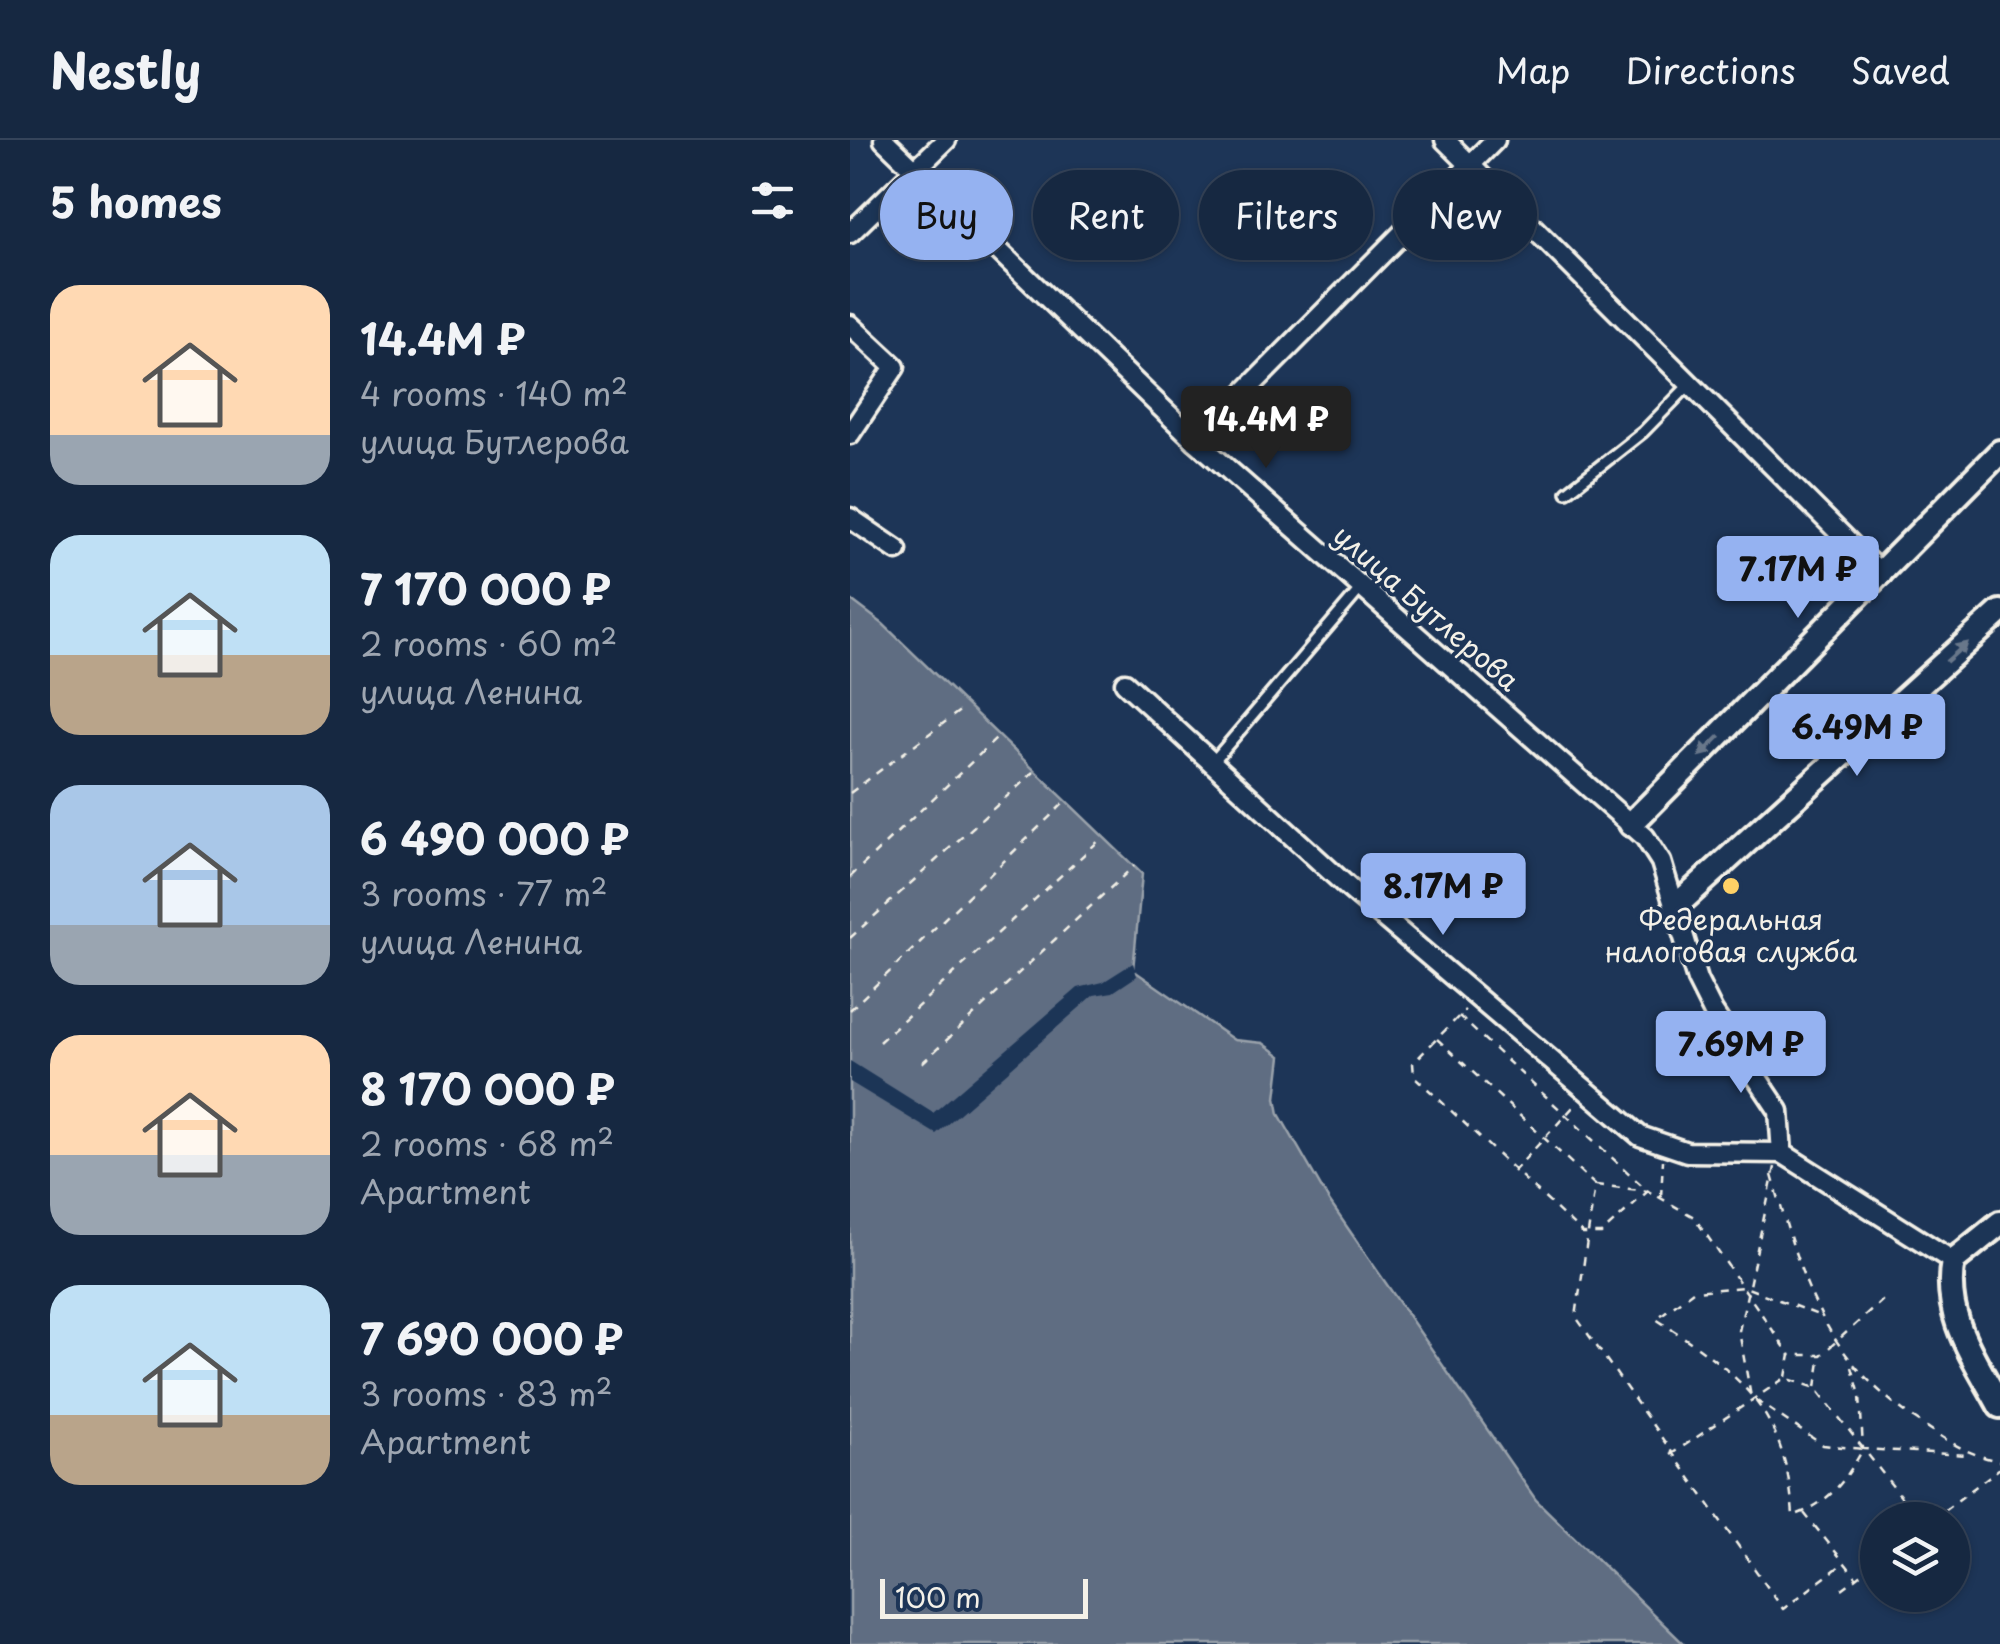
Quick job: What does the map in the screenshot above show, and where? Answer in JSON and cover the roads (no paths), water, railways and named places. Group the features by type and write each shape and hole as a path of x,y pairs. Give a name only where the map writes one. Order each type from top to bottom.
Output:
{"street":[{"name":"улица Бутлерова","path":"884,140 1196,441 1631,824 1654,849 1677,905 1688,952 1713,1012 1779,1111 1782,1152"},
{"path":"850,234 946,140"},
{"path":"1445,140 1882,575"},
{"path":"1196,441 1494,140"},
{"path":"850,325 896,367 850,434"},
{"path":"1631,824 2000,452"},
{"path":"850,518 897,550"},
{"path":"1677,905 2000,612"},
{"path":"1125,683 1477,998 1640,1136 1664,1148 1782,1152 1951,1272"},
{"path":"2000,1223 1951,1272 1950,1306 2000,1406"}],"lane":[{"path":"1567,492 1643,432 1690,384"},
{"path":"1212,762 1362,588"}],"water":[{"path":"850,599 883,624 1142,874 1133,970 1234,1040 1263,1043 1281,1056 1276,1098 1279,1114 1329,1201 1536,1500 1684,1644 850,1644"}],"place":[{"name":"Федеральная налоговая служба","path":"1731,886"}]}
